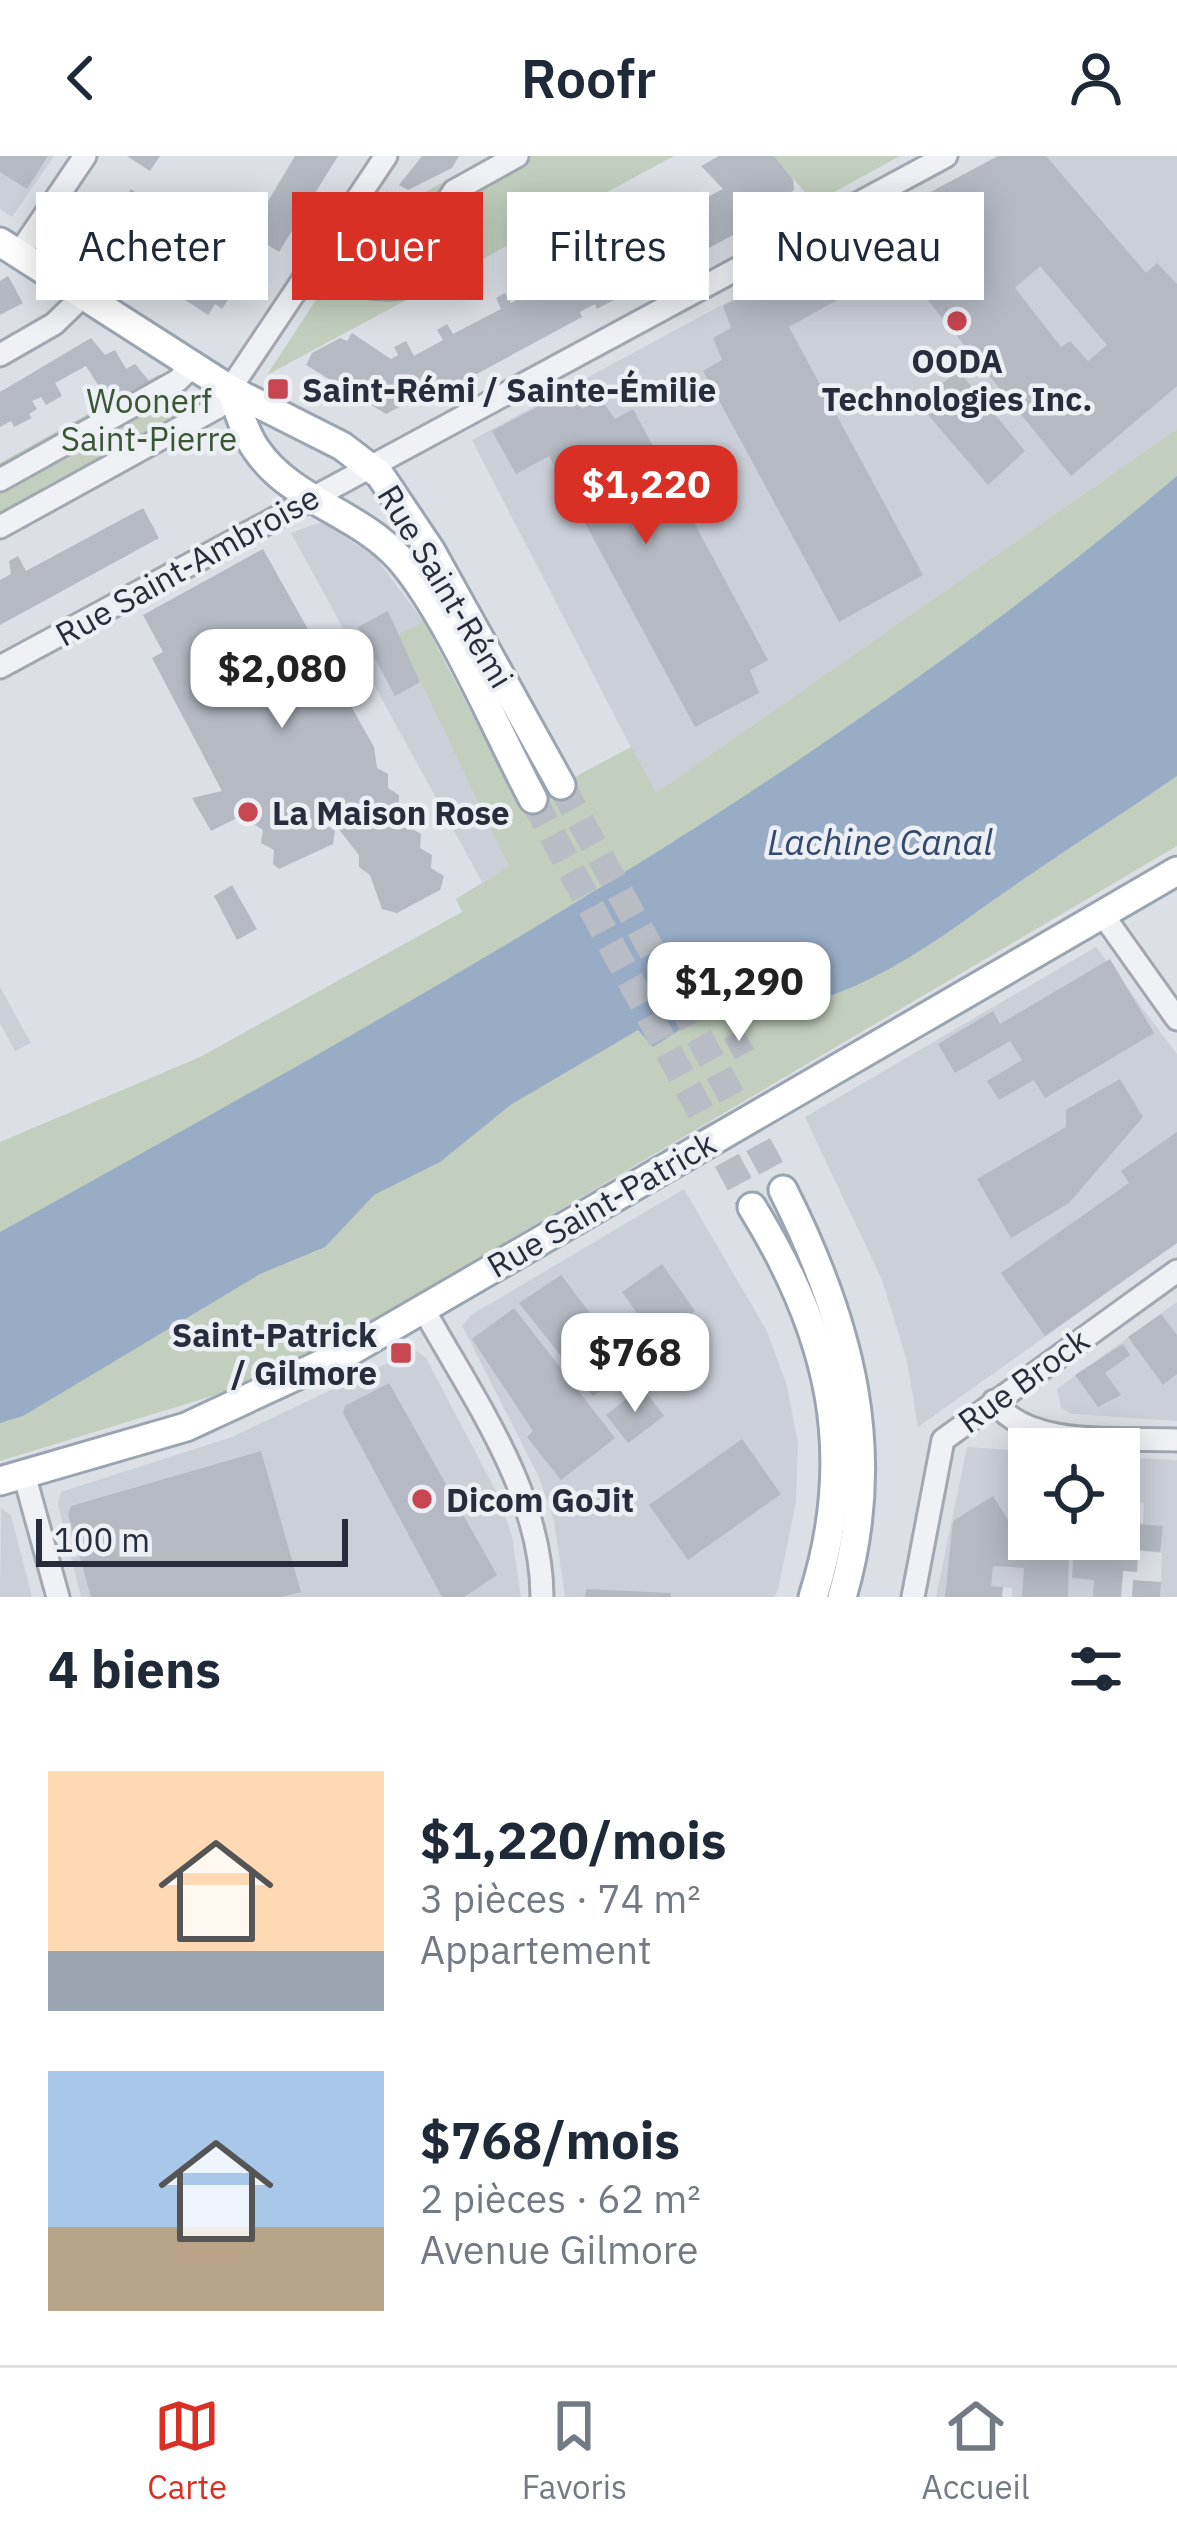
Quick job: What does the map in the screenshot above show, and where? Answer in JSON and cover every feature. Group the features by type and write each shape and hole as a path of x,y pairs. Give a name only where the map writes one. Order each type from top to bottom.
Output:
{"main road":[{"name":"Rue Saint-Rémi","path":"9,249 36,266"},
{"name":"Rue Saint-Rémi","path":"89,300 231,390 342,446 368,466 407,511 561,784"},
{"name":"Rue Saint-Rémi","path":"231,390 253,446 291,487 377,537 410,572 533,800"},
{"name":"Rue Saint-Patrick","path":"12,1477 206,1419 354,1349 1177,872"},
{"path":"783,1190 831,1292 855,1377 862,1477 842,1597"},
{"path":"752,1207 803,1298 830,1399 833,1506 813,1597"}],"street":[{"path":"9,249 85,156"},
{"path":"362,192 386,156"},
{"path":"453,192 517,156"},
{"name":"Rue Saint-Ambroise","path":"0,667 946,156"},
{"path":"0,527 209,415 292,298"},
{"path":"0,355 54,324 79,300"},
{"path":"0,480 177,382 194,366"},
{"path":"1103,915 1177,1018"},
{"name":"Rue Brock","path":"913,1597 943,1440 1177,1271"},
{"path":"423,1308 523,1495 540,1556 542,1597"},
{"path":"994,1401 1010,1420 1033,1431 1177,1440"},
{"path":"12,1477 58,1597"}],"shaded area":[{"path":"0,156 54,156 12,217 0,209"},
{"path":"998,156 1177,156 1177,429 655,794 472,440 733,299 984,300 984,192 931,192"},
{"path":"322,522 375,557 424,622 399,634 510,866 482,882 291,533"},
{"path":"1096,947 1177,1054 1177,1243 918,1427 907,1361 882,1280 805,1117"},
{"path":"0,987 31,1043 15,1051 0,1023"},
{"path":"684,1189 767,1331 787,1386 798,1444 796,1502 778,1590 774,1597 565,1597 554,1521 539,1477 462,1326 471,1315"},
{"path":"1177,1302 1177,1421 1072,1414 1061,1408 1057,1389"},
{"path":"415,1350 426,1358 498,1495 512,1536 521,1597 81,1597 58,1504 61,1492 232,1437"},
{"path":"967,1447 1008,1450 1008,1560 1124,1560 1121,1597 1012,1597 1012,1588 991,1586 990,1597 936,1597"},
{"path":"1140,1458 1177,1460 1177,1597 1160,1597 1162,1553 1140,1551 1144,1503 1140,1502"},
{"path":"1,1508 11,1515 32,1597 0,1597"}],"green space":[{"path":"493,156 674,156 607,192 507,192 507,246 483,259 483,192 425,192"},
{"path":"774,156 900,156 834,192 805,192"},
{"path":"316,300 406,300 267,375"},
{"name":"Woonerf Saint-Pierre","path":"158,375 210,424 0,538 0,463"},
{"path":"1177,429 1177,846 344,1337 222,1393 0,1461 0,1142 200,1057 462,912 456,899 509,866 398,634 424,622 520,806 631,747 656,793"}],"water":[{"name":"Lachine Canal","path":"1177,476 1177,776 930,944 863,982 791,1006 715,1007 653,1047 638,1030 512,1104 440,1162 374,1195 325,1247 260,1274 23,1416 0,1423 0,1232 458,973 755,789 1041,586"}],"building":[{"path":"0,156 48,156 27,189 0,172"},
{"path":"127,156 160,156 150,171"},
{"path":"295,156 338,156 316,192 292,192 292,231 279,252 268,245 268,201"},
{"path":"422,156 459,156 452,168 408,190 399,185"},
{"path":"719,156 774,156 793,179 794,190 733,192 733,235 709,248 709,196 723,189 701,166"},
{"path":"998,156 1046,156 1146,273 1157,263 1177,284 1177,386 1071,476 927,300 984,300 984,192 931,192","holes":["1040,266 1107,345 1088,361 1070,341 1061,347 1015,288"]},
{"path":"8,276 23,303 0,315 0,281"},
{"path":"505,293 511,303 614,300 580,312 582,317 436,396 432,390 386,414 306,365 312,353 340,338 347,341 352,333 391,359 398,355 394,347 406,341 414,356 443,340 437,330 447,324 453,334 501,309 496,298"},
{"path":"185,300 228,300 222,309 215,304 208,315"},
{"path":"734,300 837,300 789,327 923,575 839,622 703,371 722,360 713,338 731,328 723,306"},
{"path":"91,338 105,355 115,350 126,369 135,364 150,382 110,404 86,366 55,383 62,396 46,405 41,397 32,401 37,409 29,414 32,418 14,427 11,421 0,427 0,392"},
{"path":"958,370 1025,451 988,485 919,404"},
{"path":"569,390 582,409 601,399 615,419 633,409 768,660 750,670 759,693 695,727 549,456 516,474 492,431"},
{"path":"143,508 159,538 0,625 0,580 11,574 9,561 18,556 26,571"},
{"path":"263,549 374,747 377,768 388,774 388,788 399,795 399,807 410,815 409,827 421,834 420,848 432,855 431,868 444,876 440,890 397,913 382,909 370,875 359,867 359,855 337,827 337,815 323,823 335,831 333,844 279,869 273,864 274,850 261,843 263,830 241,816 211,831 192,798 222,791 152,658 163,652 143,615"},
{"path":"388,611 420,682 395,696 358,627"},
{"path":"232,885 257,929 237,940 214,896"},
{"path":"1110,959 1154,1033 1045,1098 1034,1080 999,1100 987,1081 1022,1060 1010,1041 955,1073 938,1044 993,1011 1000,1024"},
{"path":"742,1029 754,1049 735,1059 724,1039"},
{"path":"1120,1079 1143,1117 1069,1203 1011,1238 977,1179 1066,1127 1066,1110"},
{"path":"1177,1132 1177,1243 1045,1336 1001,1273 1129,1183 1121,1171"},
{"path":"662,1264 695,1311 655,1339 622,1292"},
{"path":"561,1275 631,1367 593,1396 519,1303"},
{"path":"514,1308 615,1438 561,1480 527,1437 533,1431 472,1339"},
{"path":"1161,1314 1177,1335 1177,1374 1163,1385 1128,1337"},
{"path":"1123,1344 1130,1355 1105,1373 1121,1395 1098,1407 1075,1375"},
{"name":"Dicom GoJit","path":"389,1383 497,1575 464,1597 442,1597 343,1413 345,1406"},
{"path":"642,1387 664,1416 628,1443 606,1415"},
{"path":"742,1439 781,1494 688,1560 649,1505"},
{"path":"261,1451 301,1592 281,1597 91,1597 68,1514 71,1506"},
{"path":"993,1496 1008,1520 1008,1560 1069,1560 1068,1597 1022,1597 1024,1568 993,1566 991,1586 1003,1587 1002,1597 945,1597 953,1521"},
{"path":"1140,1524 1163,1526 1160,1552 1140,1550"},
{"path":"1073,1560 1138,1560 1137,1572 1123,1571 1121,1597 1093,1597 1094,1580 1072,1578"},
{"path":"1133,1580 1161,1582 1160,1597 1132,1597"},
{"path":"586,1589 671,1593 671,1597 585,1597"}],"tunnel":[{"path":"561,785 783,1190"},
{"path":"533,799 752,1207"}],"place":[{"name":"OODA Technologies Inc.","path":"957,321"},
{"name":"Saint-Rémi / Sainte-Émilie","path":"278,389"},
{"name":"La Maison Rose","path":"248,812"},
{"name":"Saint-Patrick / Gilmore","path":"401,1353"},
{"name":"Dicom GoJit","path":"422,1499"}]}
